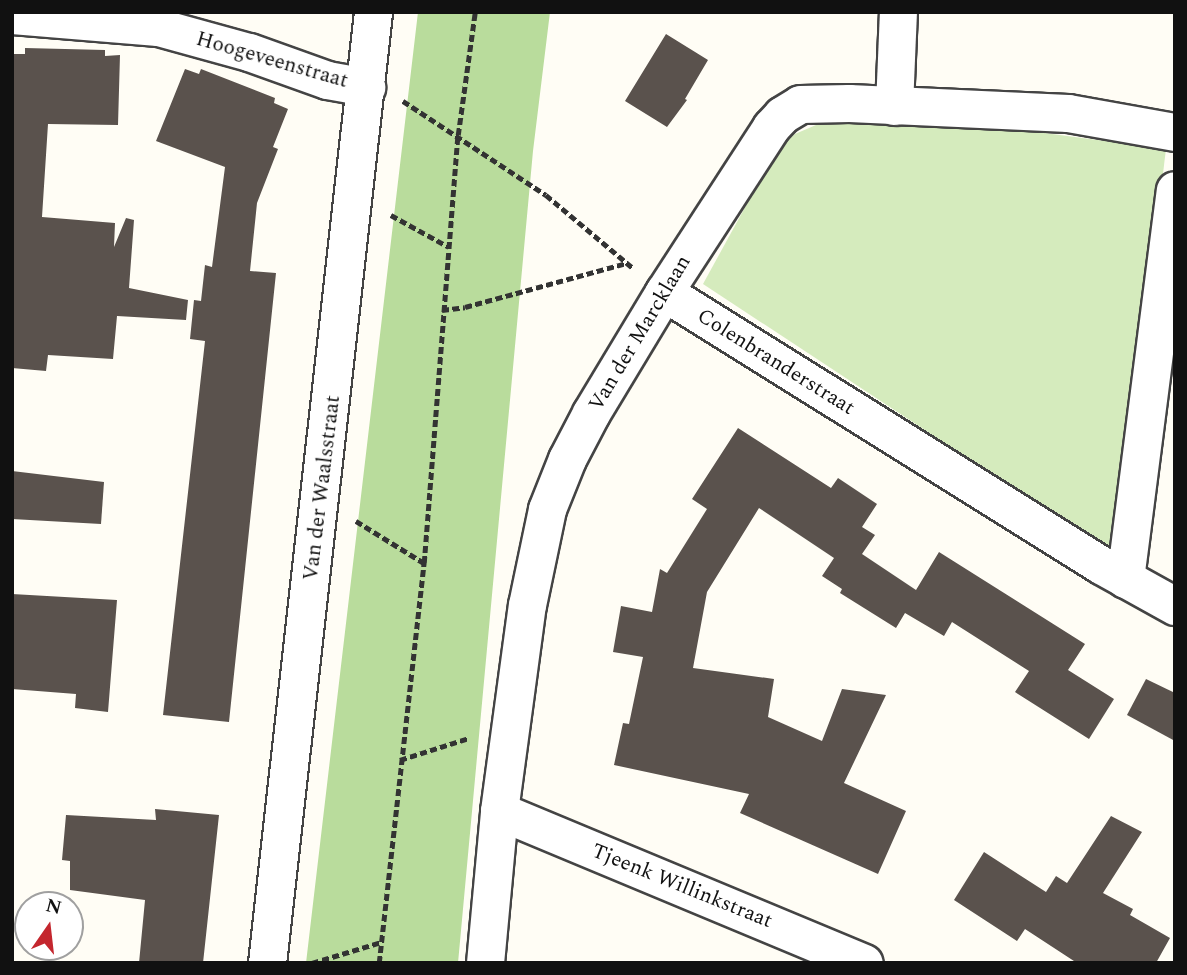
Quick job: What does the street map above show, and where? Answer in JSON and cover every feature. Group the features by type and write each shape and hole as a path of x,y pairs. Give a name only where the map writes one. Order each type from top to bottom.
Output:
{"street":[{"name":"Van der Waalsstraat","path":"267,963 355,194 373,12"},
{"path":"894,106 898,12"},
{"name":"Hoogeveenstraat","path":"12,15 158,27 249,52 327,80 366,87"},
{"name":"Van der Marcklaan","path":"485,963 499,811 527,605 547,509 567,459 591,413 664,292 782,115 800,104 1068,113 1175,132"},
{"path":"1125,579 1175,190"},
{"name":"Colenbranderstraat","path":"664,292 1125,579 1175,606"},
{"name":"Tjeenk Willinkstraat","path":"499,811 864,963"}],"path":[{"path":"379,963 424,563 458,135 475,12"},
{"path":"366,87 402,100 546,195 664,292"},
{"path":"355,194 449,247"},
{"path":"442,310 464,307 627,263"},
{"path":"348,516 424,563"},
{"path":"400,760 512,724"},
{"path":"312,963 381,942"}],"green space":[{"path":"418,12 550,12 533,151 458,963 306,963"},
{"path":"866,120 998,127 1166,149 1116,556 703,284 777,149 795,134 823,122"}],"building":[{"path":"666,34 708,60 685,99 687,100 667,127 625,101"},
{"path":"25,48 105,50 105,56 120,55 118,125 48,124 42,217 115,223 114,247 126,218 134,220 129,288 188,300 186,320 117,316 113,359 48,355 46,371 12,368 12,54 25,54"},
{"path":"185,69 199,74 201,69 275,98 274,103 288,109 273,147 278,149 257,203 250,271 276,273 229,722 163,715 205,341 190,339 194,300 201,301 205,265 212,267 225,167 156,141"},
{"path":"738,428 831,488 838,478 877,504 862,527 875,535 862,554 916,590 939,552 1085,644 1068,670 1114,699 1089,739 1015,692 1029,671 952,622 944,636 905,613 896,628 840,593 842,589 822,576 834,558 759,508 707,592 693,668 774,679 768,717 822,741 842,689 886,695 844,783 906,811 878,874 740,813 749,794 614,765 623,723 629,724 643,657 613,652 621,606 652,612 660,569 667,573 707,509 692,499"},
{"path":"12,471 104,482 101,524 12,519"},
{"path":"12,594 117,600 108,712 75,708 76,694 12,689"},
{"path":"1146,679 1175,693 1175,741 1127,715"},
{"path":"155,809 219,815 203,963 139,963 145,900 70,890 70,861 62,860 66,815 156,820"},
{"path":"1111,816 1142,832 1103,893 1133,909 1130,915 1170,938 1156,963 1077,963 1025,929 1017,941 954,900 984,852 1046,892 1056,876 1067,883"}]}
